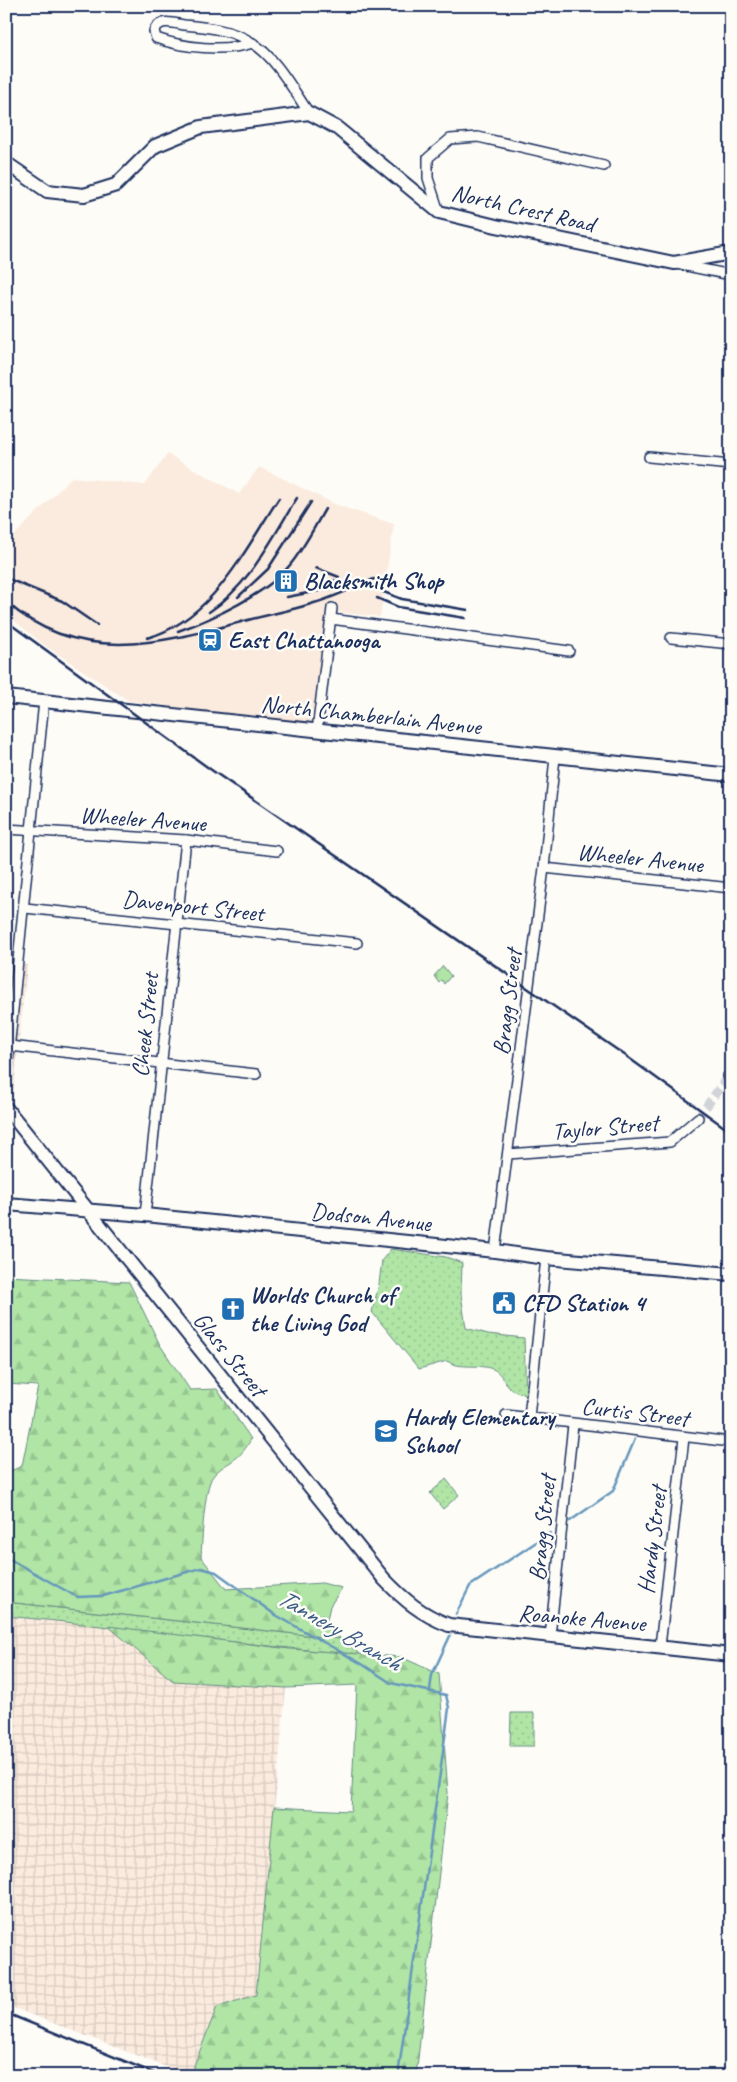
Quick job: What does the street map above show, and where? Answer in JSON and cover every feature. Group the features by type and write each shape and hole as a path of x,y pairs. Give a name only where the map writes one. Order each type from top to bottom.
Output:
{"street":[{"path":"6,163 47,191 84,195 116,185 155,146 201,127 310,114 276,66 252,43 225,31 197,26 163,22 156,26 154,31 156,38 195,48 252,43"},
{"name":"North Crest Road","path":"310,114 337,128 439,212 496,226 674,263 731,253"},
{"path":"439,212 428,178 428,158 450,139 478,137 604,166"},
{"path":"674,263 698,270 731,275"},
{"path":"649,457 731,465"},
{"path":"317,731 332,608"},
{"path":"331,619 568,651"},
{"path":"671,638 731,644"},
{"name":"North Chamberlain Avenue","path":"6,697 731,776"},
{"path":"6,1080 25,908 44,701"},
{"name":"Bragg Street","path":"495,1251 544,868 555,757"},
{"name":"Wheeler Avenue","path":"6,829 186,840 277,851"},
{"name":"Cheek Street","path":"145,1215 186,840"},
{"name":"Wheeler Avenue","path":"544,868 731,888"},
{"name":"Davenport Street","path":"25,908 356,943"},
{"path":"10,1046 256,1074"},
{"name":"Glass Street","path":"6,1108 384,1579 407,1603 430,1618"},
{"name":"Taylor Street","path":"508,1154 670,1142 698,1118"},
{"name":"Dodson Avenue","path":"6,1204 145,1215 495,1251 546,1258 731,1274"},
{"path":"529,1417 546,1258"},
{"name":"Curtis Street","path":"506,1415 573,1425 731,1442"},
{"name":"Bragg Street","path":"550,1636 573,1425"},
{"name":"Hardy Street","path":"660,1646 684,1438"},
{"name":"Roanoke Avenue","path":"430,1618 448,1625 476,1629 660,1646 731,1655"}],"shaded area":[{"path":"167,454 239,494 259,467 337,505 394,524 380,617 329,611 313,725 129,701 44,645 6,614 6,544 72,477 145,485"},
{"path":"6,963 27,965 6,1159"},
{"path":"6,1616 108,1626 173,1681 286,1688 256,1995 217,2007 190,2076 6,2005"}],"green space":[{"path":"443,966 451,976 444,984 442,980 439,983 434,976"},
{"path":"391,1249 446,1257 462,1263 461,1294 466,1328 488,1334 524,1338 526,1394 513,1390 497,1372 487,1367 463,1366 447,1361 419,1369 372,1312 379,1284 382,1260"},
{"path":"6,1276 129,1282 160,1345 190,1390 217,1389 251,1439 242,1453 218,1471 210,1482 204,1515 201,1557 226,1589 322,1583 342,1588 330,1606 326,1624 341,1639 6,1602 6,1473 22,1466 38,1386 6,1384"},
{"path":"446,1479 459,1495 443,1509 430,1493"},
{"path":"6,1602 341,1639 361,1655 6,1616"},
{"path":"108,1626 290,1649 401,1657 439,1674 448,1793 416,2076 190,2076 217,2007 256,1995 274,1807 351,1811 357,1685 286,1688 173,1681"},
{"path":"511,1713 534,1713 534,1746 510,1746"}],"waterway":[{"path":"570,1521 613,1491 635,1439"},
{"path":"456,1614 470,1586 550,1533"},
{"name":"Tannery Branch","path":"6,1557 77,1597 103,1596 201,1568 216,1572 274,1614 362,1664 391,1683 446,1695 449,1708 398,2076"},
{"path":"430,1690 432,1675 450,1636"}],"tunnel":[{"path":"698,1118 728,1076"}],"railway":[{"path":"147,638 170,629 190,616 208,600 239,561 279,498"},
{"path":"209,612 224,601 248,575 269,545 297,498"},
{"path":"238,597 268,569 311,502"},
{"path":"178,631 207,620 268,586 280,576 300,552 325,509"},
{"path":"316,568 339,577"},
{"path":"309,577 343,582"},
{"path":"6,578 62,601 97,625"},
{"path":"6,602 33,622 61,635 90,642 119,644 179,637 250,620 330,598 374,579"},
{"path":"287,597 344,586"},
{"path":"381,591 402,599 468,610"},
{"path":"377,598 398,607 465,618"},
{"path":"6,621 210,769 626,1056 731,1132"},
{"path":"6,2013 161,2076"}],"place":[{"name":"Blacksmith Shop","path":"286,581"},
{"name":"East Chattanooga","path":"210,640"},
{"name":"CFD Station 4","path":"504,1303"},
{"name":"Worlds Church of the Living God","path":"233,1309"},
{"name":"Hardy Elementary School","path":"386,1431"}]}
